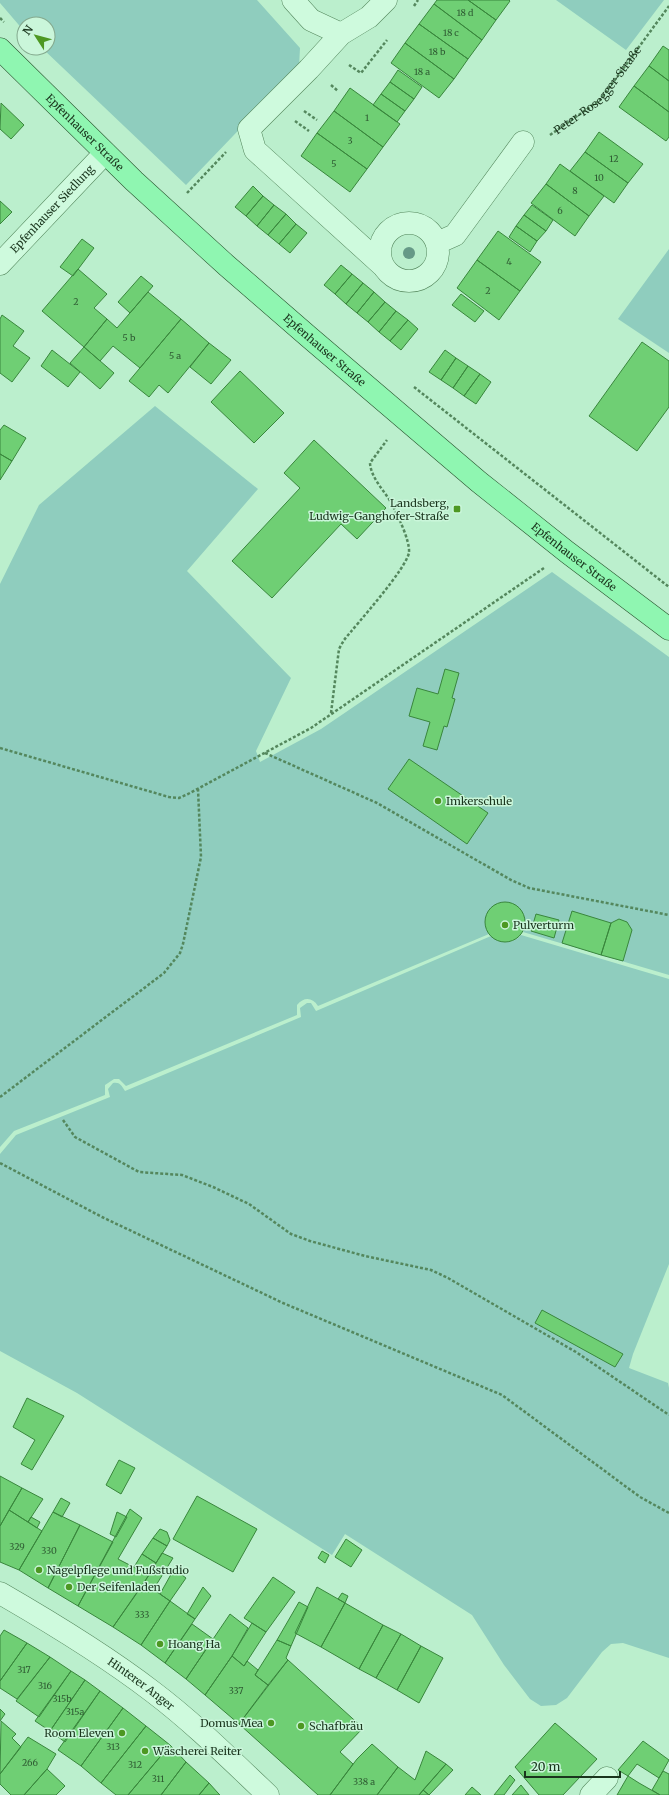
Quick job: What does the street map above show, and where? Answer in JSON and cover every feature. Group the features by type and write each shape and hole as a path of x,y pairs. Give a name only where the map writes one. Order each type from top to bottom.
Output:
{"main road":[{"name":"Epfenhauser Straße","path":"0,50 105,153 169,213 262,296 479,482 669,629"}],"street":[{"path":"293,0 311,20 341,34"},
{"path":"382,266 380,257 382,239 388,231 395,226 404,223 413,223 430,231 438,249 437,259 433,269 426,276 417,280 407,282 397,280 388,274 382,266 255,150 249,129 309,69 341,34 369,17 386,0"},
{"path":"437,244 455,234 523,142"},
{"name":"Epfenhauser Siedlung","path":"0,264 105,153"},
{"name":"Hinterer Anger","path":"0,1593 90,1649 153,1692 200,1730 268,1795"},
{"path":"591,1795 607,1778"}],"path":[{"name":"Peter-Rosegger-Straße","path":"523,142 537,144 600,100 669,6"},
{"path":"169,213 249,129"},
{"path":"408,382 669,586"},
{"path":"331,714 340,649 344,640 402,568 409,553 409,545 393,506 370,470 370,463 405,419"},
{"path":"0,748 169,797 179,798 311,728 568,552"},
{"path":"265,753 377,803 511,880 529,888 669,915"},
{"path":"0,1097 164,973 180,953 201,857 198,789"},
{"path":"63,1120 76,1137 139,1172 182,1175 213,1187 249,1204 291,1234 364,1256 431,1270 448,1278 576,1352 669,1415"},
{"path":"0,1163 102,1217 283,1303 502,1395 640,1497 669,1512"}],"shaded area":[{"path":"0,0 257,0 300,48 299,67 186,185 50,56 56,56 56,16 16,16 16,22 0,3"},
{"path":"556,0 664,0 626,50"},
{"path":"669,249 669,353 618,319"},
{"path":"155,406 258,489 187,571 291,678 256,751 260,762 321,729 552,572 669,657 669,975 523,932 525,924 524,916 520,910 514,905 500,903 493,906 486,918 489,934 318,1006 313,1001 305,999 297,1005 297,1015 126,1086 119,1079 114,1079 105,1085 105,1095 14,1131 0,1147 0,584 39,505"},
{"path":"521,935 669,979 669,1264 633,1354 629,1368 668,1383 669,1388 669,1658 623,1643 611,1644 602,1652 567,1698 556,1705 541,1706 530,1699 504,1665 472,1615 345,1534 332,1555 77,1393 0,1351 0,1154 16,1135 110,1097 108,1089 113,1083 120,1084 125,1091 301,1017 300,1008 307,1003 311,1003 316,1011 491,936 503,942 507,942 515,940"}],"building":[{"path":"437,0 468,0 496,20 482,40 434,4"},
{"path":"468,0 509,0 510,1 496,20"},
{"path":"434,4 482,40 468,59 419,24"},
{"path":"419,24 468,59 454,79 405,43"},
{"path":"405,43 454,79 439,98 391,63"},
{"path":"663,46 669,50 669,81 649,66"},
{"path":"649,66 669,81 669,112 634,86"},
{"path":"398,70 422,87 414,99 390,82"},
{"path":"390,82 414,99 405,111 381,94"},
{"path":"634,86 669,112 669,137 666,141 619,107"},
{"path":"350,88 400,124 383,147 334,111"},
{"path":"381,94 405,111 397,122 373,105"},
{"path":"1,103 24,125 11,139 0,129"},
{"path":"334,111 383,147 367,169 317,133"},
{"path":"599,132 643,164 628,183 585,152"},
{"path":"317,133 367,169 350,192 301,156"},
{"path":"585,152 628,183 614,203 570,171"},
{"path":"560,164 604,196 589,216 546,184"},
{"path":"546,184 589,216 575,236 531,203"},
{"path":"253,186 263,196 246,216 235,207"},
{"path":"263,196 274,205 257,226 246,216"},
{"path":"0,201 12,212 0,224"},
{"path":"274,205 286,214 268,235 257,226"},
{"path":"532,205 553,220 546,231 524,215"},
{"path":"286,214 296,224 279,244 268,235"},
{"path":"524,215 546,231 537,241 516,226"},
{"path":"296,224 307,233 290,253 279,244"},
{"path":"516,226 537,241 530,252 509,237"},
{"path":"498,231 541,262 520,291 477,260"},
{"path":"82,239 94,248 73,276 60,267"},
{"path":"477,260 520,291 499,320 457,288"},
{"path":"341,265 352,274 335,294 324,285"},
{"path":"78,269 107,294 94,308 107,319 84,347 42,311"},
{"path":"352,274 363,283 346,304 335,294"},
{"path":"141,276 153,286 130,313 118,302"},
{"path":"363,283 374,292 357,313 346,304"},
{"path":"148,292 181,319 140,368 113,346 100,361 84,347 107,319 117,328"},
{"path":"374,292 385,302 368,322 357,313"},
{"path":"461,294 484,311 475,322 452,305"},
{"path":"385,302 396,311 379,332 368,322"},
{"path":"396,311 408,320 390,341 379,332"},
{"path":"2,315 24,331 13,346 30,358 12,382 0,373 0,319"},
{"path":"181,319 209,343 168,393 159,385 149,397 129,381"},
{"path":"408,320 418,329 401,350 390,341"},
{"path":"642,342 669,361 669,407 637,451 589,416"},
{"path":"209,343 231,360 211,384 190,367"},
{"path":"84,347 114,373 100,389 70,363"},
{"path":"52,350 80,372 68,387 41,366"},
{"path":"445,350 456,358 441,380 429,372"},
{"path":"456,358 468,366 453,388 441,380"},
{"path":"468,366 480,374 464,396 453,388"},
{"path":"240,371 284,413 254,443 211,402"},
{"path":"480,374 491,382 476,404 464,396"},
{"path":"4,425 26,438 12,461 0,454 0,430"},
{"path":"314,440 386,508 357,539 341,524 272,598 232,561 300,488 284,473"},
{"path":"0,454 12,461 0,480"},
{"path":"445,669 459,673 452,698 455,699 447,727 444,726 437,750 423,746 430,722 409,716 417,688 438,694"},
{"name":"Imkerschule","path":"409,759 488,813 467,844 388,789"},
{"name":"Pulverturm","path":"509,902 516,905 522,911 525,922 524,930 516,939 509,942 501,942 494,939 486,930 485,918 488,911 497,903"},
{"path":"572,911 611,923 601,955 562,943"},
{"path":"536,914 559,920 554,938 531,931"},
{"path":"619,919 627,922 632,930 623,961 601,955 611,923"},
{"path":"542,1310 623,1354 615,1367 535,1323"},
{"path":"27,1398 64,1416 32,1470 21,1464 35,1440 13,1427"},
{"path":"119,1460 135,1468 121,1494 106,1485"},
{"path":"0,1476 22,1488 0,1526"},
{"path":"22,1488 43,1499 28,1522 9,1510"},
{"path":"197,1496 257,1529 233,1572 173,1539"},
{"path":"61,1498 70,1503 62,1517 53,1512"},
{"path":"130,1509 142,1518 118,1559 149,1575 113,1627 78,1606"},
{"path":"9,1510 42,1531 19,1570 0,1562 0,1526"},
{"path":"53,1512 80,1525 48,1588 19,1570"},
{"path":"117,1512 127,1517 116,1537 110,1534"},
{"path":"31,1517 40,1522 37,1528 28,1522"},
{"path":"80,1525 113,1542 78,1606 48,1588"},
{"path":"160,1529 167,1532 170,1540 167,1546 153,1538"},
{"path":"153,1538 167,1546 156,1563 142,1554"},
{"path":"346,1539 362,1550 351,1567 335,1557"},
{"path":"322,1551 329,1555 325,1563 318,1558"},
{"path":"162,1553 173,1558 153,1590 144,1583"},
{"path":"142,1554 156,1563 149,1575 134,1567"},
{"path":"174,1569 186,1578 170,1601 160,1594"},
{"path":"273,1577 295,1592 266,1632 244,1618"},
{"path":"144,1583 170,1601 141,1645 113,1627"},
{"path":"203,1587 211,1596 195,1619 187,1614"},
{"path":"317,1587 345,1603 321,1647 295,1633"},
{"path":"342,1593 348,1596 345,1603 338,1599"},
{"path":"170,1601 195,1619 165,1663 141,1645"},
{"path":"299,1602 308,1607 291,1646 277,1640"},
{"path":"345,1603 383,1625 359,1669 321,1647"},
{"path":"230,1614 248,1628 232,1656 205,1695 186,1679"},
{"path":"252,1623 266,1632 244,1666 232,1656"},
{"path":"192,1624 213,1639 186,1679 165,1663"},
{"path":"383,1625 401,1634 376,1678 359,1669"},
{"path":"4,1630 27,1643 0,1681 0,1636"},
{"path":"401,1634 421,1646 397,1690 376,1678"},
{"path":"277,1640 291,1646 286,1658 288,1660 268,1685 255,1675"},
{"path":"27,1643 50,1657 17,1699 0,1688 0,1681"},
{"path":"421,1646 443,1658 419,1703 397,1690"},
{"path":"232,1656 244,1666 247,1661 258,1670 255,1675 268,1685 239,1724 205,1695"},
{"path":"50,1657 71,1671 39,1717 16,1701"},
{"name":"Schafbräu","path":"288,1660 363,1728 340,1752 353,1764 330,1795 318,1795 239,1724"},
{"path":"71,1671 85,1680 50,1731 35,1721"},
{"path":"85,1680 100,1691 65,1742 50,1731"},
{"path":"100,1691 123,1708 81,1766 58,1750"},
{"path":"123,1708 146,1726 101,1783 81,1766"},
{"path":"0,1709 5,1714 0,1721"},
{"path":"1,1721 16,1734 12,1738 21,1747 0,1774"},
{"path":"555,1723 597,1759 563,1795 539,1795 515,1767"},
{"path":"146,1726 170,1745 128,1795 116,1795 101,1783"},
{"path":"28,1737 56,1754 47,1769 24,1795 11,1795 0,1784 0,1774"},
{"path":"643,1741 669,1760 659,1778 637,1764 628,1776 618,1770"},
{"path":"372,1744 398,1767 377,1795 330,1795 357,1759"},
{"path":"170,1745 186,1762 161,1795 128,1795"},
{"path":"426,1751 446,1764 419,1795 377,1795 398,1767 415,1780"},
{"path":"186,1762 209,1783 199,1795 161,1795"},
{"path":"446,1764 453,1770 429,1795 423,1790"},
{"path":"47,1769 65,1786 56,1795 24,1795"},
{"path":"663,1771 669,1774 669,1795 660,1795 652,1790"},
{"path":"510,1775 515,1780 504,1795 494,1795"},
{"path":"628,1776 639,1783 660,1795 617,1795"},
{"path":"209,1783 218,1793 220,1795 199,1795"},
{"path":"521,1785 529,1795 512,1795"},
{"path":"472,1787 481,1795 465,1795"},
{"path":"423,1790 429,1795 419,1795"}],"place":[{"name":"Landsberg, Ludwig-Ganghofer-Straße","path":"457,509"},
{"name":"Imkerschule","path":"438,801"},
{"name":"Pulverturm","path":"505,925"},
{"name":"Nagelpflege und Fußstudio","path":"39,1570"},
{"name":"Der Seifenladen","path":"69,1587"},
{"name":"Hoang Ha","path":"160,1644"},
{"name":"Domus Mea","path":"271,1723"},
{"name":"Schafbräu","path":"301,1726"},
{"name":"Room Eleven","path":"122,1733"},
{"name":"Wäscherei Reiter","path":"145,1751"}]}
